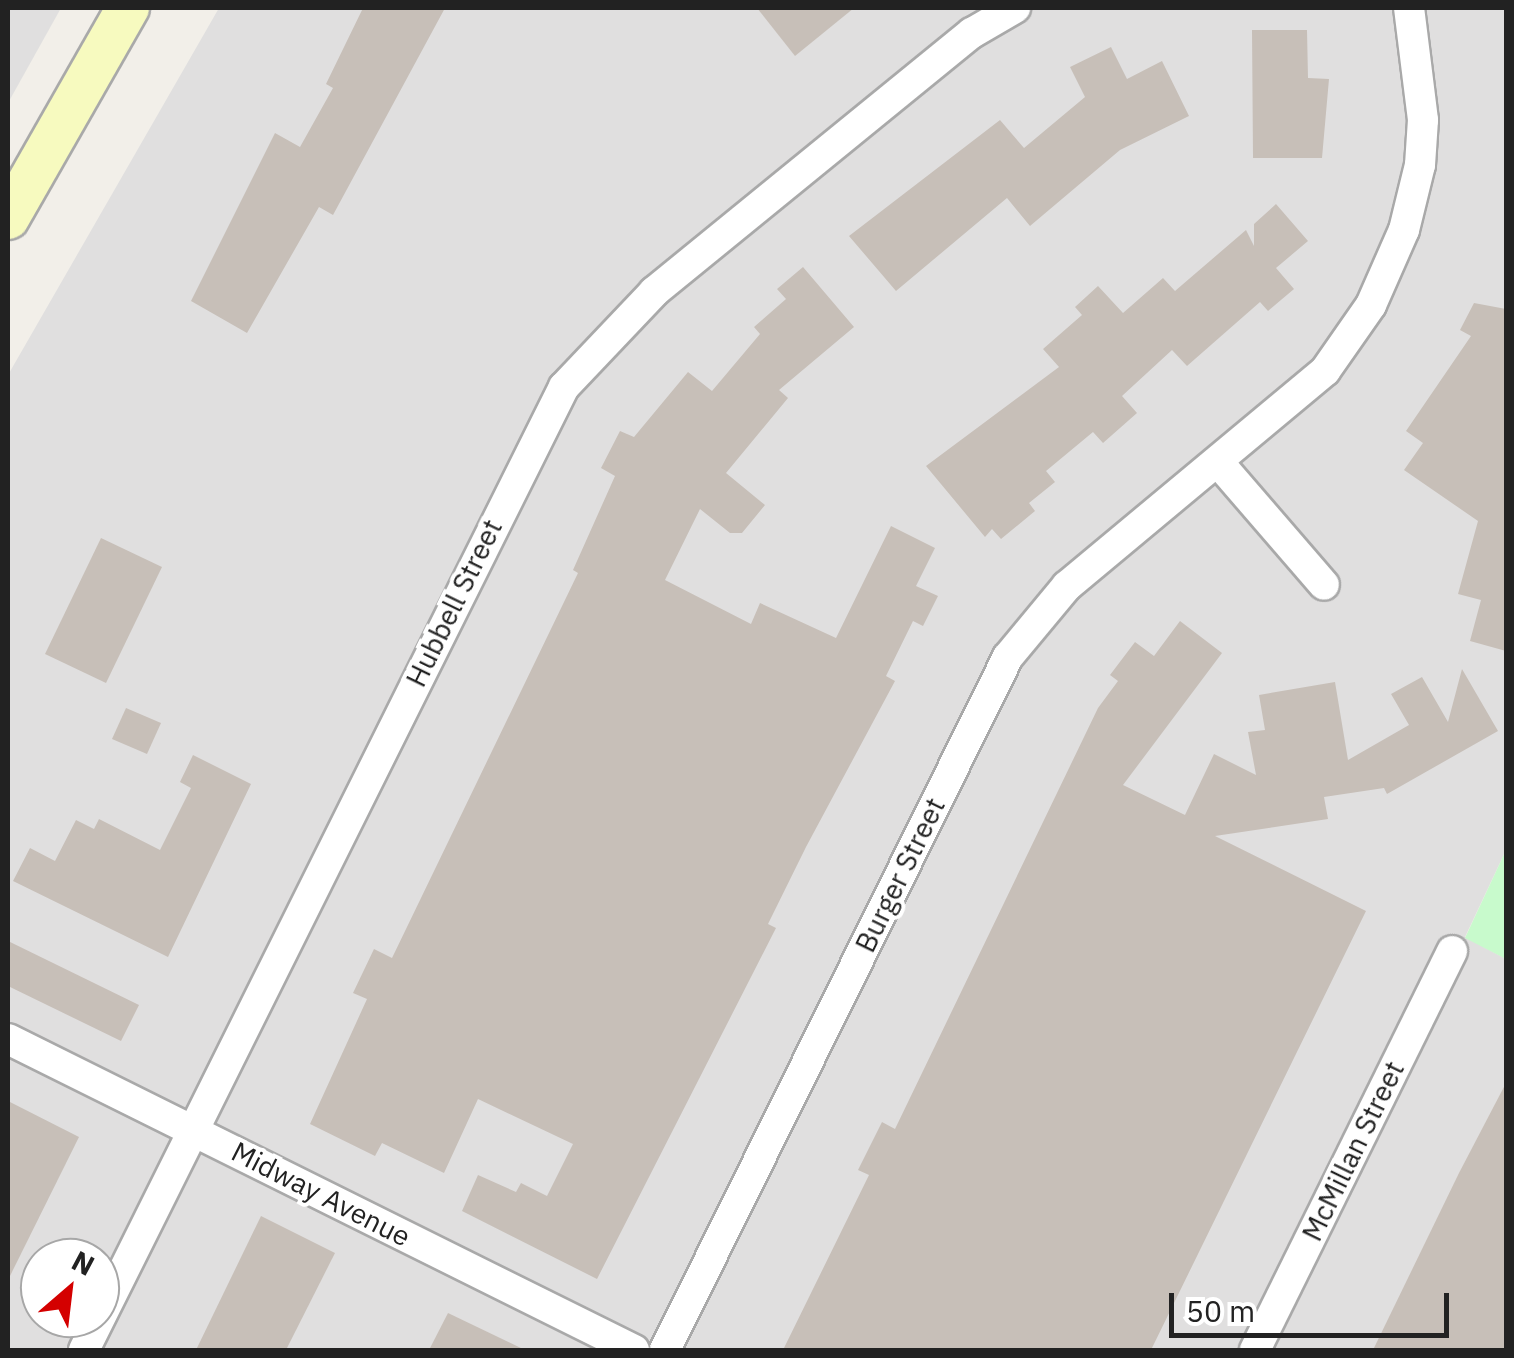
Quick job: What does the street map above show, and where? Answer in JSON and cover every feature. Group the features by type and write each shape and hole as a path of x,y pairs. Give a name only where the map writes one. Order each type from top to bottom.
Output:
{"main road":[{"path":"8,218 128,8"}],"street":[{"name":"Hubbell Street","path":"84,1350 564,387 654,292 972,33 1015,8"},
{"name":"Burger Street","path":"665,1350 1008,658 1068,586 1325,371 1390,268 1420,165 1423,120 1408,8"},
{"path":"1218,462 1324,585"},
{"name":"McMillan Street","path":"1255,1350 1452,951"},
{"name":"Midway Avenue","path":"8,1039 634,1350"}],"shaded area":[{"path":"8,8 61,8 8,103"},
{"path":"219,8 1506,8 1506,850 1465,937 1506,959 1506,1350 8,1350 8,375"}],"green space":[{"path":"1506,850 1506,959 1465,938"}],"building":[{"path":"363,8 445,8 333,215 319,207 247,333 191,301 275,133 300,147 333,88 326,84"},
{"path":"757,8 854,8 795,56"},
{"path":"1252,30 1307,30 1308,78 1329,79 1322,158 1253,158"},
{"path":"1111,47 1127,79 1162,61 1189,116 1120,150 1030,226 1007,198 896,291 849,236 1000,120 1024,148 1085,97 1070,67"},
{"path":"1276,204 1308,241 1276,268 1294,289 1268,311 1260,302 1187,366 1172,350 1122,396 1137,413 1103,443 1093,432 1046,471 1055,482 1029,503 1035,511 1001,539 992,529 985,537 926,466 1059,367 1043,349 1082,315 1075,307 1098,286 1123,313 1163,278 1175,291 1246,230 1254,246 1254,224"},
{"path":"803,267 854,327 779,390 788,398 726,473 765,505 742,533 730,533 700,509 665,580 751,624 760,603 836,638 891,526 935,548 916,586 938,596 923,626 913,621 886,676 895,681 806,847 768,924 776,928 597,1279 462,1211 478,1175 516,1192 521,1183 547,1196 573,1144 478,1099 444,1173 382,1143 375,1156 310,1124 367,999 353,993 374,949 392,958 578,573 573,570 615,476 601,468 620,431 634,437 688,372 712,391 760,334 754,327 786,299 777,289"},
{"path":"1474,303 1506,309 1506,651 1470,641 1481,600 1458,594 1478,521 1404,470 1423,443 1406,431 1471,336 1460,330"},
{"path":"101,538 162,567 106,683 45,654"},
{"path":"1180,621 1222,653 1123,785 1185,815 1214,754 1256,775 1248,732 1265,730 1259,695 1335,682 1348,760 1409,725 1391,694 1422,677 1448,722 1462,669 1498,731 1387,794 1384,788 1324,797 1328,819 1215,836 1366,911 1151,1350 783,1350 869,1175 858,1170 882,1122 895,1129 1098,708 1118,681 1110,675 1135,642 1154,656"},
{"path":"126,708 161,723 147,754 112,739"},
{"path":"193,755 251,784 168,957 13,881 30,848 55,861 76,820 94,829 99,819 160,850 191,788 180,782"},
{"path":"8,941 139,1005 121,1041 8,986"},
{"path":"1506,1083 1506,1350 1373,1350 1459,1173"},
{"path":"8,1101 79,1137 29,1238 20,1238 20,1256 8,1280"},
{"path":"261,1216 335,1253 286,1350 196,1350"},
{"path":"448,1313 525,1350 429,1350"}]}
